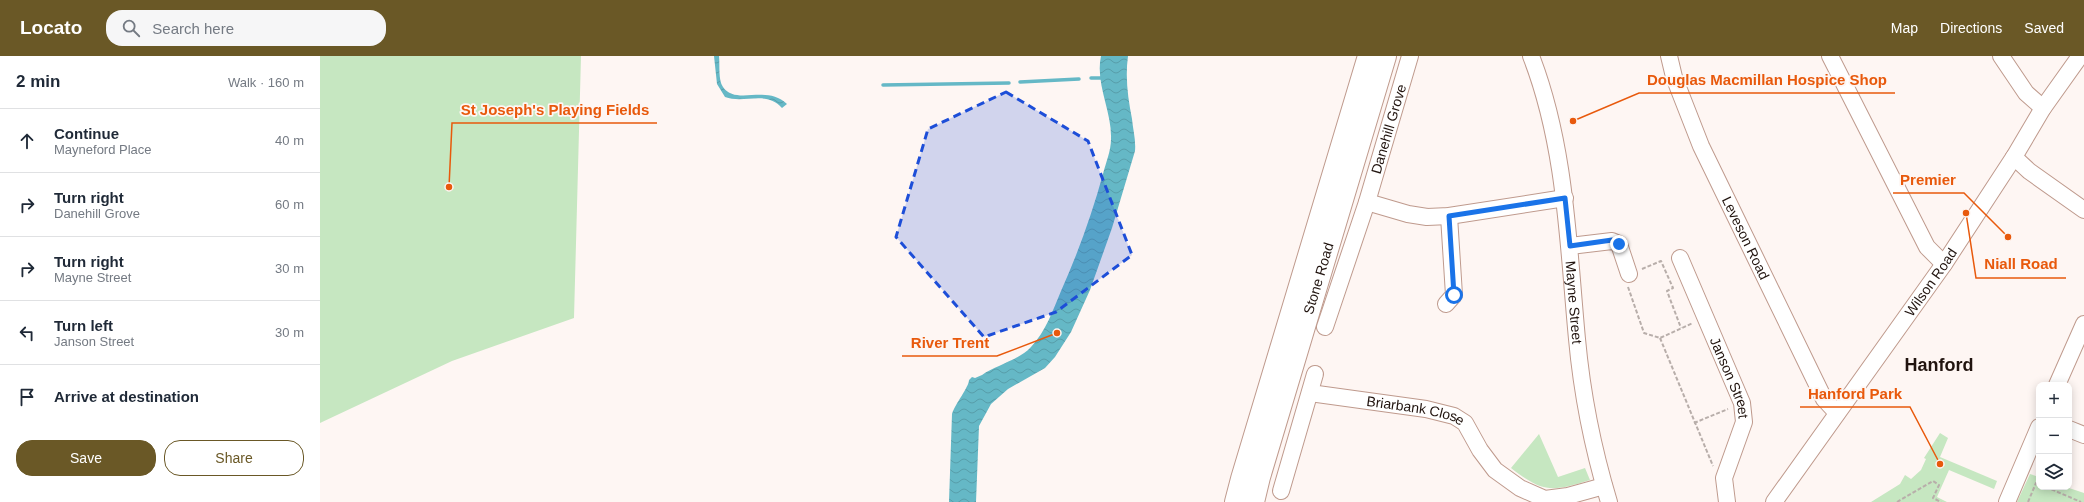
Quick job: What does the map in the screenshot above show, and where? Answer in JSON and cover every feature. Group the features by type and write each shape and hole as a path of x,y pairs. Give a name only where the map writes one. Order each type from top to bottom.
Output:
{"highway":[{"name":"Stone Road","path":"1236,502 1369,56"},
{"name":"Stone Road","path":"1253,502 1259,477 1385,56"}],"street":[{"name":"Danehill Grove","path":"1330,324 1410,56"},
{"name":"Mayne Street","path":"1531,56 1540,78 1551,124 1565,198 1582,382 1594,443 1609,502"},
{"name":"Leveson Road","path":"1669,56 1674,77 1701,146 1824,399 1837,413"},
{"path":"1830,56 1927,247 1944,264"},
{"path":"2001,56 2026,93 2043,108"},
{"name":"Wilson Road","path":"1776,501 1944,264 2014,157 2043,108 2080,56"},
{"path":"2014,157 2035,176 2084,210"},
{"path":"1367,202 1414,215 1427,217 1449,216 1565,198"},
{"path":"1449,216 1454,301"},
{"path":"1570,246 1612,240 1619,244 1629,274"},
{"name":"Janson Street","path":"1680,258 1742,403 1744,422 1724,478 1726,498"},
{"path":"2058,382 2084,324"},
{"path":"1281,491 1316,374"},
{"name":"Briarbank Close","path":"1310,393 1426,410 1454,416 1465,423 1480,450 1495,470 1520,488 1545,499 1568,496 1604,486"},
{"path":"2072,430 2084,435"},
{"path":"2007,502 2036,434"}],"path":[{"path":"1681,328 1667,291 1673,288 1661,261 1629,274 1626,280 1644,332 1660,338 1705,318"},
{"path":"1660,338 1726,498"},
{"path":"1694,423 1742,403"},
{"path":"1898,502 1933,481 1938,484 1932,498 1941,502"},
{"path":"2028,502 2036,483"},
{"path":"2053,490 2081,502"}],"highlighted area":[{"path":"1006,92 1088,141 1132,255 1056,312 984,337 896,237 928,129"}],"green space":[{"path":"320,56 581,56 574,318 452,361 320,423"},
{"path":"1940,433 1948,438 1940,457 1997,481 1994,489 1949,470 1937,497 1947,502 1871,502 1900,484 1905,475 1911,479 1921,470 1926,459 1924,458"},
{"path":"1539,434 1558,477 1585,468 1590,480 1566,487 1548,488 1532,482 1511,468"},
{"path":"2030,474 2036,476 2036,490 2072,489 2084,493 2084,502 2017,502"}],"water":[{"path":"714,56 719,56 721,84 729,92 736,95 770,96 779,98 787,104 782,108 776,103 762,98 732,99 725,97 717,84"},
{"path":"1101,56 1128,56 1127,88 1135,143 1135,151 1112,228 1090,290 1071,332 1055,357 1045,368 1008,389 991,404 979,426 976,502 949,502 952,414 967,387 969,380 972,377 975,378 982,375 1026,352 1041,334 1052,313 1089,219 1099,189 1111,143 1111,129 1100,77"}],"waterway":[{"path":"1091,78 1104,78"},
{"path":"1020,82 1079,79"},
{"path":"883,85 1009,83"}],"place":[{"name":"Douglas Macmillan Hospice Shop","path":"1573,121"},
{"name":"St Joseph's Playing Fields","path":"449,187"},
{"name":"Niall Road","path":"1966,213"},
{"name":"Premier","path":"2008,237"},
{"name":"River Trent","path":"1057,333"},
{"name":"Hanford Park","path":"1940,464"}],"district":[{"name":"Hanford","path":"1939,365"}],"route":[{"path":"1454,295 1449,216 1565,198 1570,246 1612,240 1619,244"}]}
